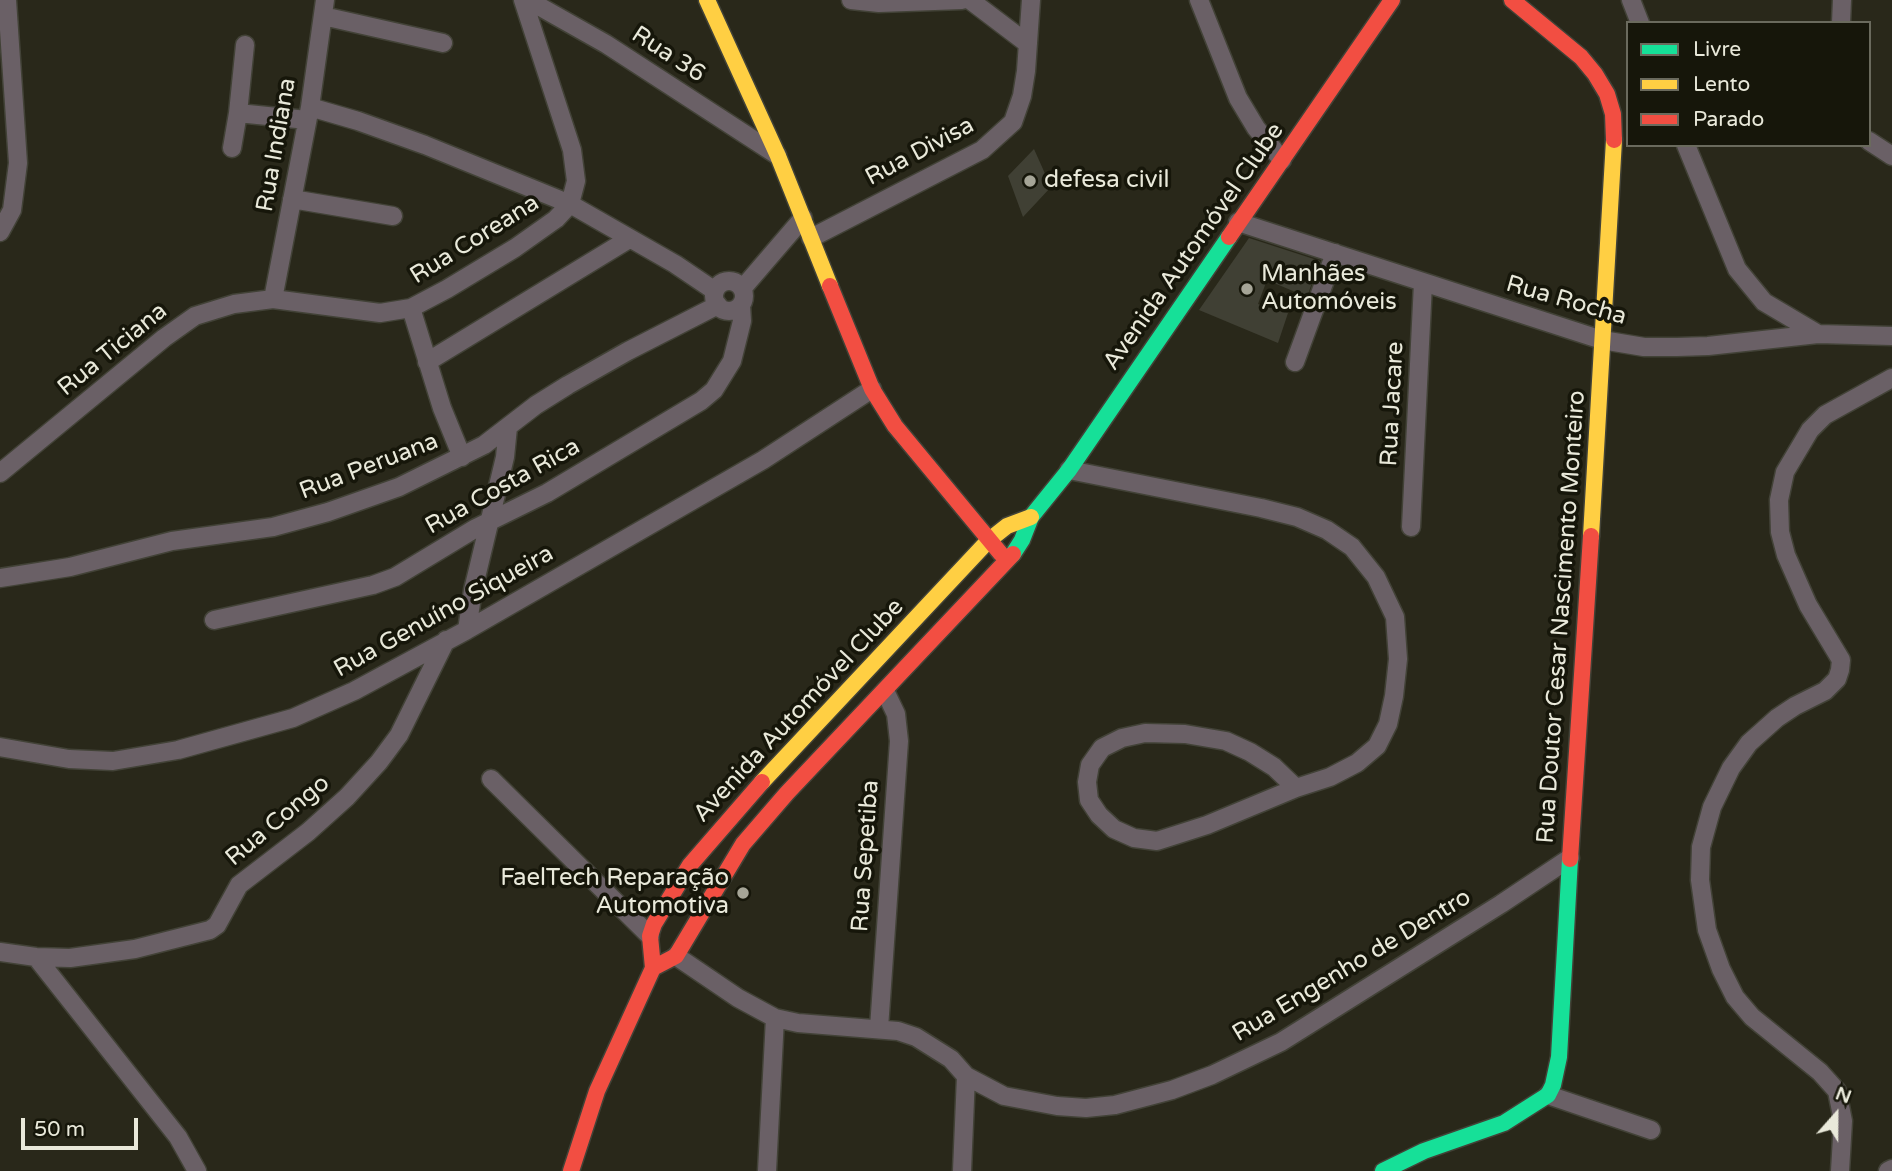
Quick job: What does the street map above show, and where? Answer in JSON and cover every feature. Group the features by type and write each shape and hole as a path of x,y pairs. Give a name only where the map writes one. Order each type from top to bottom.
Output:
{"main road":[{"path":"707,0 778,156 873,388 894,426 1008,562"},
{"name":"Avenida Automóvel Clube","path":"676,956 743,844 787,793 1008,562 1022,540 1031,517 1069,470 1392,0"},
{"name":"Rua Doutor Cesar Nascimento Monteiro","path":"1512,0 1581,57 1620,111 1614,134 1559,1058 1548,1095"},
{"name":"Avenida Automóvel Clube","path":"650,936 660,914 691,865 768,774 988,541 1007,526 1031,517"},
{"path":"879,656 878,675 885,691"},
{"path":"768,774 787,793"},
{"path":"571,1171 597,1091 653,968 650,936"},
{"path":"653,968 676,956"},
{"path":"1383,1171 1424,1151 1504,1123 1548,1095"}],"street":[{"path":"0,232 12,210 18,163 8,116 7,0"},
{"name":"Rua 36","path":"525,0 606,44 778,156"},
{"name":"Rua Coreana","path":"273,299 380,313 411,308 515,248 556,219 570,204 576,181 572,150 525,0"},
{"path":"851,0 879,3 962,0"},
{"path":"970,0 1028,44"},
{"name":"Rua Divisa","path":"811,238 982,150 1013,122 1022,96 1031,0"},
{"path":"1199,0 1238,98 1255,128 1282,160"},
{"path":"1631,0 1639,21"},
{"path":"1841,21 1842,0"},
{"path":"324,8 443,43"},
{"name":"Rua Indiana","path":"273,299 309,114 324,8"},
{"path":"232,148 245,45"},
{"path":"238,113 309,114 358,121 425,145 570,204 675,264 729,310 803,218"},
{"path":"1871,142 1892,156"},
{"path":"1687,147 1737,269 1764,302 1818,334"},
{"path":"292,199 393,216"},
{"name":"Rua Rocha","path":"1238,222 1602,340 1644,347 1677,347 1818,334 1892,336"},
{"path":"427,362 629,239"},
{"path":"1295,362 1335,253"},
{"path":"716,298 720,284 728,281 736,283 741,297"},
{"name":"Rua Jacare","path":"1412,527 1423,284"},
{"name":"Rua Costa Rica","path":"214,620 373,585 395,577 490,521 547,494 701,401 714,390 732,360 742,315 741,297"},
{"name":"Rua Peruana","path":"0,578 70,567 172,541 273,527 328,512 398,487 484,445 568,385 716,298"},
{"name":"Rua Ticiana","path":"0,473 164,338 195,316 234,304 273,299"},
{"path":"411,308 427,362 462,457"},
{"path":"1840,1171 1843,1121 1837,1091 1820,1072 1752,1017 1735,997 1721,969 1707,930 1700,880 1701,847 1712,807 1731,768 1749,743 1795,705 1825,691 1837,679 1840,670 1841,660 1808,604 1786,555 1780,531 1779,500 1785,472 1810,430 1825,415 1892,377"},
{"name":"Rua Genuíno Siqueira","path":"0,747 69,760 148,757 293,718 355,691 467,630 763,460 873,388"},
{"path":"467,630 473,590 505,457 508,427"},
{"path":"1069,470 1297,517 1327,530 1352,547 1376,577 1395,617 1398,659 1388,723 1377,746 1357,763 1330,777 1296,788 1207,825 1157,841 1134,838 1114,829 1099,815 1089,800 1087,782 1090,765 1102,748 1122,738 1145,733 1185,734 1226,741 1250,752 1274,767 1296,788"},
{"name":"Rua Congo","path":"0,952 70,958 135,949 210,930 217,925 239,885 308,832 347,797 379,762 399,735 446,640"},
{"name":"Rua Sepetiba","path":"879,1028 899,741 896,713 885,691"},
{"path":"491,779 650,936"},
{"name":"Rua Engenho de Dentro","path":"676,956 738,998 775,1018 798,1023 879,1028 907,1034 934,1047 951,1059 967,1076 1004,1096 1057,1106 1086,1108 1115,1105 1212,1076 1281,1042 1570,858"},
{"path":"36,957 178,1137 197,1171"},
{"path":"767,1171 775,1018"},
{"path":"962,1171 967,1076"},
{"path":"1548,1095 1651,1130"}],"building":[{"name":"defesa civil","path":"1034,149 1051,187 1023,217 1008,176"},
{"path":"1249,238 1320,261 1307,297 1267,280 1258,304 1288,313 1278,343 1199,310"}],"traffic: fast":[{"path":"1013,554 1031,517 1069,470 1229,237"},
{"path":"1383,1171 1424,1151 1504,1123 1548,1095 1559,1057 1570,859"}],"traffic: slow":[{"path":"707,0 778,156 830,286"},
{"path":"1591,536 1614,140"},
{"path":"762,782 988,541 1007,526 1031,517"}],"traffic: jam":[{"path":"1229,237 1392,0"},
{"path":"1512,0 1581,57 1595,74 1607,94 1613,114 1614,140"},
{"path":"830,286 872,389 895,426 1001,554"},
{"path":"1570,859 1591,536"},
{"path":"653,968 676,956 743,844 787,793 1013,554"},
{"path":"571,1171 597,1091 653,968 650,936 654,924 690,865 762,782"}],"place":[{"name":"defesa civil","path":"1030,181"},
{"name":"Manhães Automóveis","path":"1247,289"},
{"name":"FaelTech Reparação Automotiva","path":"743,893"}]}
